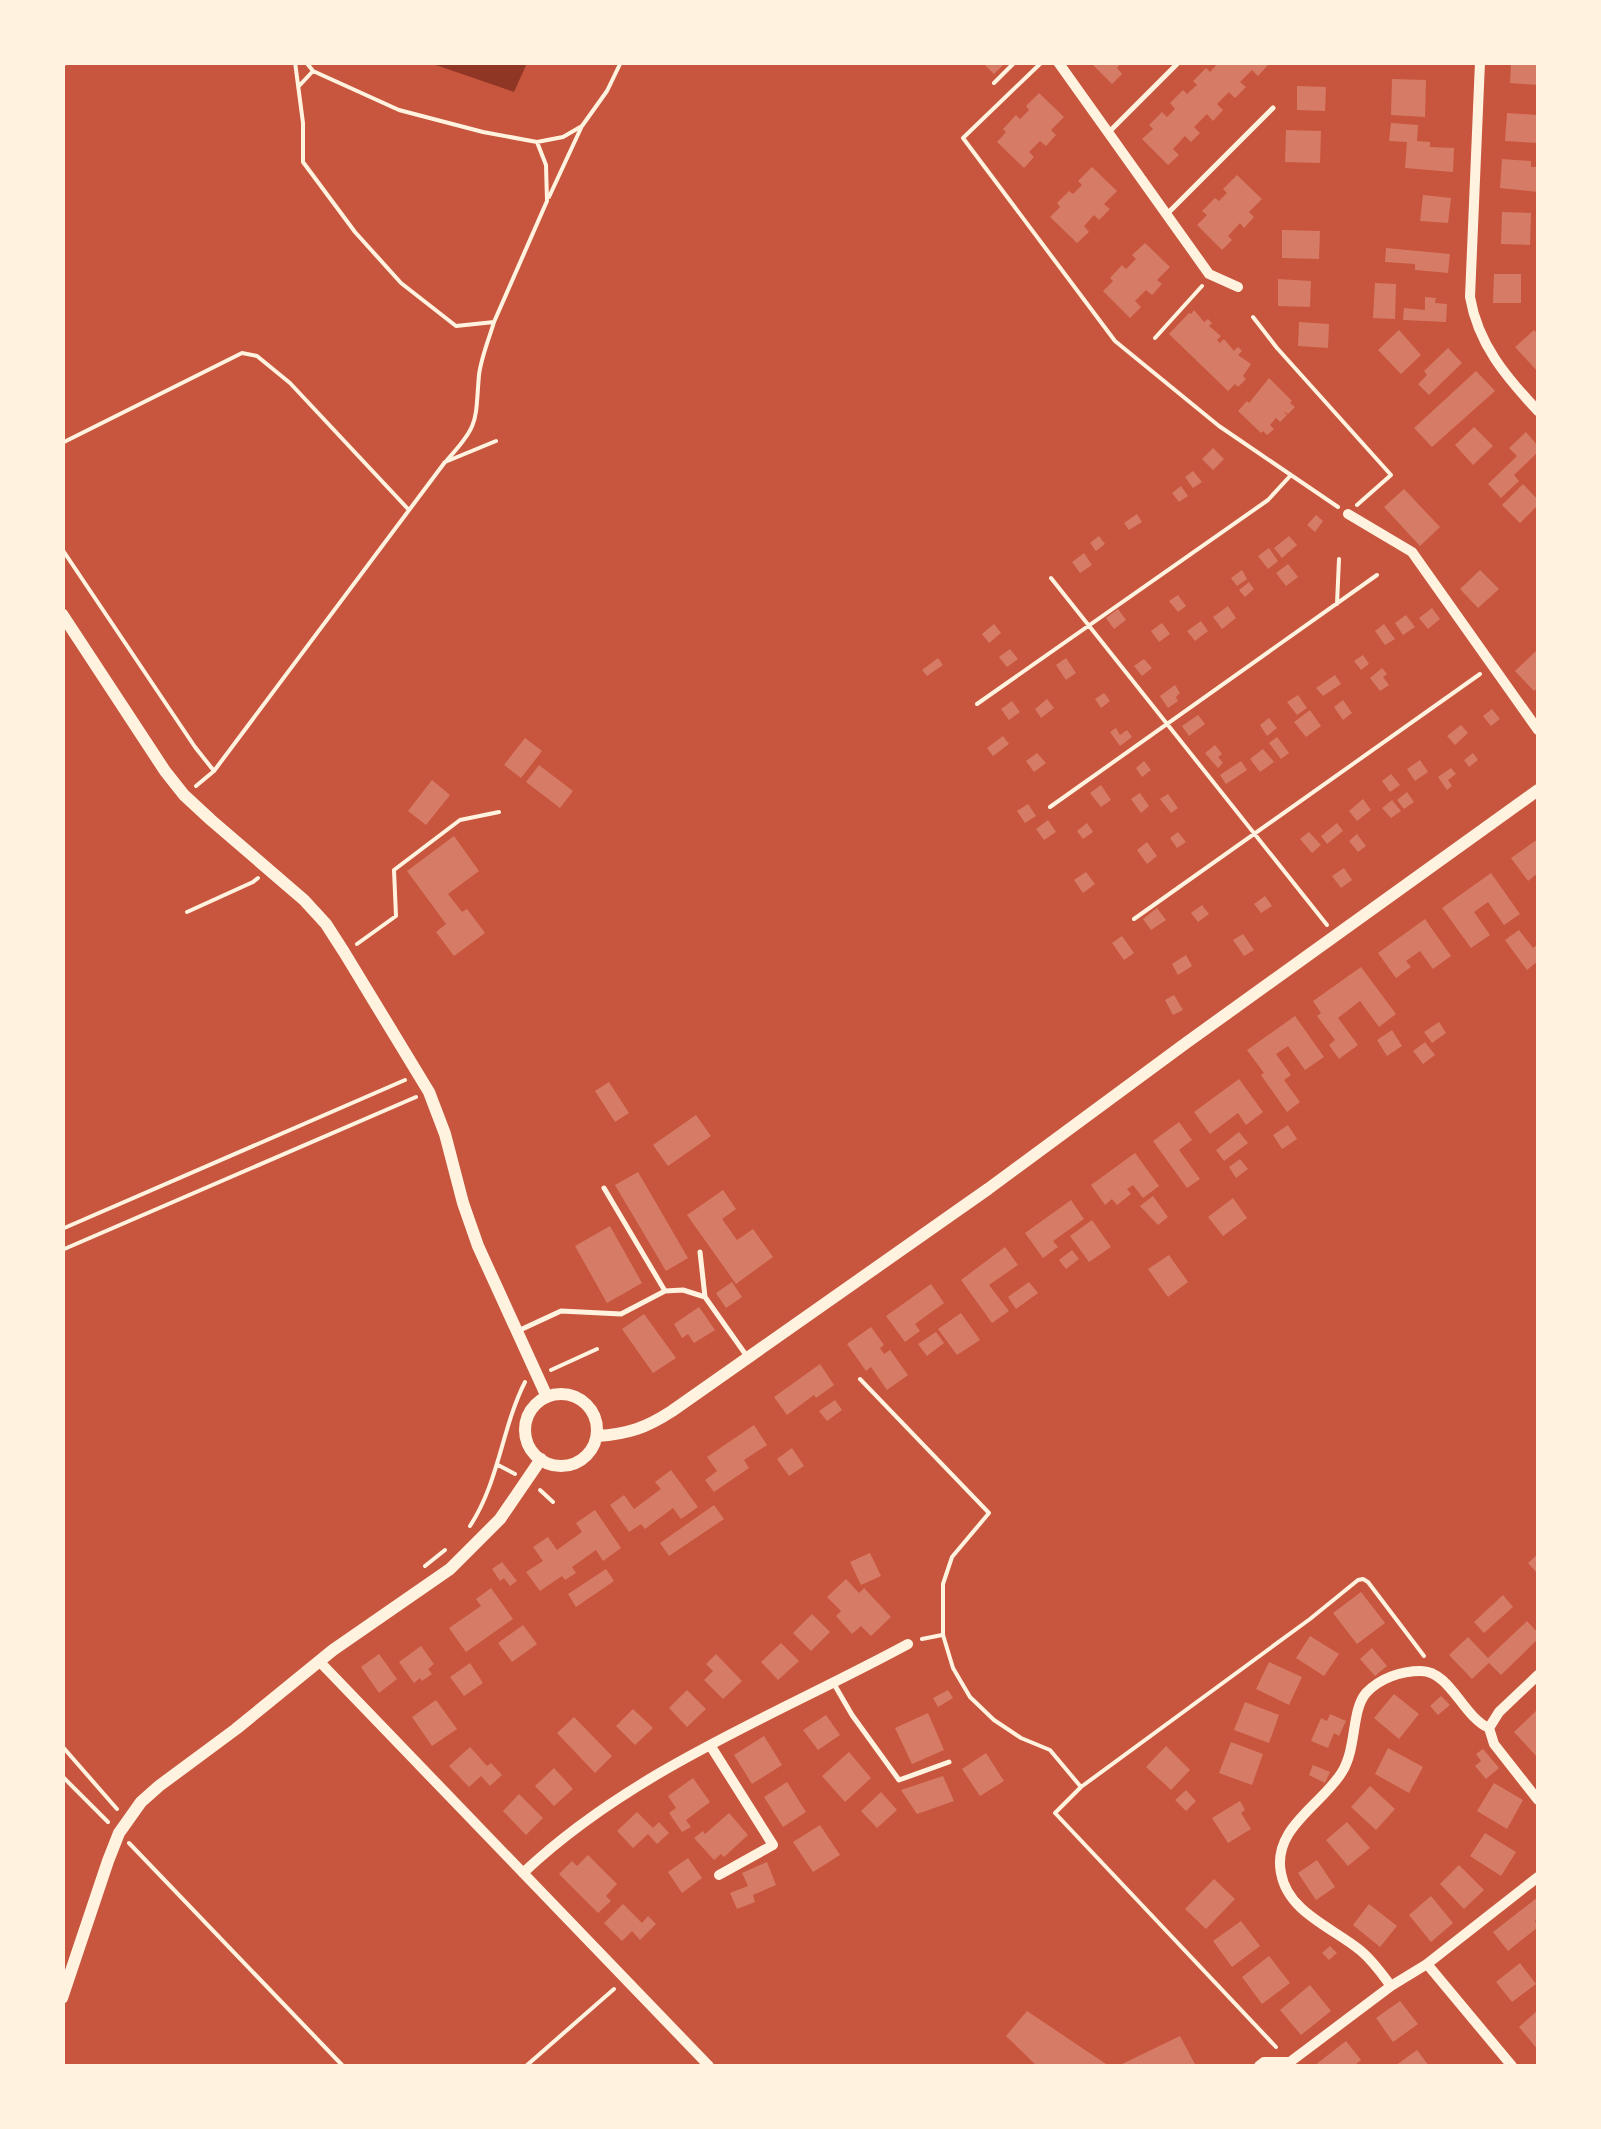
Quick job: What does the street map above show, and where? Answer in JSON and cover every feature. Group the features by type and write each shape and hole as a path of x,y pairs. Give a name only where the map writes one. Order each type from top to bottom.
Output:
{"street":[{"path":"1058,62 1210,274 1238,287"},
{"path":"1480,62 1470,296 1480,334 1492,355 1538,411"},
{"path":"1348,514 1412,552 1538,730"},
{"path":"62,614 184,795 269,868 326,924 344,952 429,1092 478,1246 547,1397"},
{"path":"597,1436 624,1435 651,1424 988,1189 1538,790"},
{"path":"572,1396 592,1412 597,1436 594,1448 574,1465 562,1466 541,1459 532,1450 525,1425 538,1402 547,1397 572,1396"},
{"path":"62,1998 108,1860 123,1827 142,1802 320,1661 470,1552 500,1519 541,1459"},
{"path":"523,1874 632,1788 908,1644"},
{"path":"320,1661 709,2066"},
{"path":"1391,1986 1366,1954 1305,1912 1291,1894 1281,1874 1281,1854 1288,1834 1338,1779 1352,1749 1361,1700 1383,1680 1401,1673 1426,1671 1439,1676 1479,1723 1490,1728"},
{"path":"1538,1675 1499,1712 1490,1728 1494,1744 1538,1800"},
{"path":"710,1745 773,1845 719,1875"},
{"path":"1259,2066 1264,2062 1290,2062 1538,1878"},
{"path":"1427,1964 1512,2066"}],"lane":[{"path":"1110,132 1179,62"},
{"path":"1167,214 1273,108"},
{"path":"604,1188 665,1291"},
{"path":"700,1252 705,1297 747,1358"},
{"path":"518,1331 561,1311 621,1314 665,1291 683,1290 705,1297"},
{"path":"834,1684 899,1780 949,1762"}],"path":[{"path":"294,62 303,124 303,162 354,232 401,283 456,326 494,322"},
{"path":"306,62 314,71 399,110 484,132 538,142 582,126"},
{"path":"184,795 214,770 462,444 476,420 479,374 494,322 582,126 607,90 620,62"},
{"path":"994,83 1016,62"},
{"path":"1042,62 963,138 1116,340 1220,426 1348,514 1391,475 1276,348 1253,317"},
{"path":"299,86 314,71"},
{"path":"538,142 546,165 547,201"},
{"path":"1155,338 1200,291 1210,274"},
{"path":"62,443 242,353 257,356 290,383 409,510"},
{"path":"445,462 496,441"},
{"path":"977,704 1268,500 1290,475"},
{"path":"62,550 194,747 214,770"},
{"path":"1336,604 1339,559"},
{"path":"1050,806 1378,575"},
{"path":"1051,578 1328,925"},
{"path":"1134,919 1492,666"},
{"path":"344,952 396,916 394,870 460,820 499,812"},
{"path":"187,912 253,882 269,868"},
{"path":"62,1229 419,1074"},
{"path":"62,1250 429,1092"},
{"path":"550,1370 597,1349"},
{"path":"860,1379 988,1514 952,1557 943,1584 943,1635 953,1668 970,1697 994,1720 1050,1750 1082,1787"},
{"path":"468,1528 480,1512 498,1465 523,1383"},
{"path":"498,1465 515,1474"},
{"path":"540,1490 553,1502"},
{"path":"412,1576 456,1542"},
{"path":"1290,2062 1055,1813 1082,1787 1358,1580 1368,1582 1439,1676"},
{"path":"908,1644 943,1635"},
{"path":"62,1746 123,1827 342,2066"},
{"path":"62,1776 123,1827"},
{"path":"526,2066 625,1979"}],"shaded area":[{"path":"430,63 527,63 514,92"}],"building":[{"path":"982,62 1006,62 994,74"},
{"path":"1090,62 1122,62 1117,68 1122,74 1112,84"},
{"path":"1219,62 1268,65 1258,76 1252,70 1240,82 1246,87 1235,98 1229,92 1217,104 1223,110 1213,121 1207,114 1194,127 1200,133 1191,142 1185,136 1173,149 1179,155 1168,165 1142,139 1162,112 1167,117 1175,109 1170,103 1183,90 1187,94 1206,68 1210,72"},
{"path":"1511,62 1538,63 1538,85 1510,83"},
{"path":"1392,79 1426,80 1425,117 1391,115"},
{"path":"1297,86 1326,87 1325,111 1297,110"},
{"path":"1039,93 1064,117 1051,130 1056,135 1046,146 1040,141 1029,152 1034,157 1024,168 997,142 1006,132 1003,129 1016,115 1020,119 1029,110 1026,106"},
{"path":"1507,113 1538,115 1538,143 1505,141"},
{"path":"1391,123 1418,125 1417,141 1430,142 1430,147 1454,148 1453,172 1405,168 1407,142 1389,141"},
{"path":"1286,130 1321,131 1320,163 1285,162"},
{"path":"1502,159 1531,161 1531,167 1538,167 1538,192 1500,188"},
{"path":"1092,167 1117,191 1104,204 1110,209 1099,220 1094,215 1084,226 1089,232 1077,243 1050,217 1069,191 1073,194 1082,185 1078,181"},
{"path":"1237,175 1262,199 1249,212 1254,217 1244,228 1240,223 1222,250 1197,225 1207,215 1202,211 1227,193 1223,189"},
{"path":"1423,195 1451,198 1448,223 1420,221"},
{"path":"1502,212 1531,213 1530,245 1501,244"},
{"path":"1282,230 1320,231 1319,259 1282,258"},
{"path":"1145,243 1170,267 1157,280 1162,284 1152,295 1146,290 1135,301 1141,307 1130,318 1103,291 1122,265 1126,269 1136,259 1132,255"},
{"path":"1386,248 1450,254 1448,273 1415,270 1415,264 1385,262"},
{"path":"1494,274 1521,274 1521,303 1493,303"},
{"path":"1278,279 1311,281 1310,307 1278,306"},
{"path":"1375,283 1396,284 1395,319 1373,318"},
{"path":"1425,297 1447,304 1446,322 1403,320 1404,308 1425,310"},
{"path":"1194,310 1204,322 1208,319 1212,323 1209,326 1221,336 1217,340 1220,343 1224,339 1234,351 1238,347 1242,351 1238,355 1251,364 1243,376 1246,379 1238,387 1235,384 1228,391 1169,334"},
{"path":"1299,322 1329,324 1328,348 1298,346"},
{"path":"1399,330 1421,355 1401,374 1378,350"},
{"path":"1534,330 1538,335 1538,372 1515,347"},
{"path":"1448,348 1462,363 1429,395 1418,384 1427,375 1424,371"},
{"path":"1476,371 1495,391 1432,447 1414,428"},
{"path":"1269,378 1295,407 1288,414 1283,411 1287,415 1280,422 1276,418 1270,425 1274,429 1267,435 1238,411"},
{"path":"1474,427 1493,446 1473,465 1455,445"},
{"path":"1526,432 1538,446 1538,452 1514,475 1519,481 1501,498 1488,484 1517,456 1509,448"},
{"path":"1213,448 1224,459 1213,470 1202,459"},
{"path":"1193,471 1202,482 1193,488 1185,477"},
{"path":"1523,484 1538,505 1520,523 1502,505"},
{"path":"1181,486 1188,496 1179,502 1172,493"},
{"path":"1404,489 1440,527 1420,546 1384,507"},
{"path":"1137,514 1142,522 1129,530 1124,523"},
{"path":"1316,515 1323,521 1315,532 1307,525"},
{"path":"1099,536 1105,544 1096,551 1090,543"},
{"path":"1289,536 1297,545 1282,558 1274,548"},
{"path":"1269,548 1278,561 1268,569 1258,556"},
{"path":"1084,553 1092,565 1080,573 1072,562"},
{"path":"1288,564 1298,577 1286,586 1276,573"},
{"path":"1242,570 1247,579 1237,586 1231,578"},
{"path":"1480,570 1499,589 1478,608 1460,589"},
{"path":"1249,582 1254,589 1245,597 1239,590"},
{"path":"1178,595 1186,606 1178,612 1169,601"},
{"path":"1228,606 1236,618 1222,629 1213,617"},
{"path":"1432,608 1440,619 1428,629 1419,618"},
{"path":"1118,609 1126,620 1114,629 1106,618"},
{"path":"1406,615 1415,627 1403,635 1395,623"},
{"path":"1201,621 1208,631 1195,641 1187,631"},
{"path":"1162,623 1170,634 1159,642 1151,631"},
{"path":"994,624 1001,633 989,643 982,634"},
{"path":"1384,624 1395,639 1385,645 1375,631"},
{"path":"1010,649 1018,659 1007,667 999,657"},
{"path":"1538,649 1538,687 1534,691 1515,671"},
{"path":"1363,655 1369,664 1361,670 1354,661"},
{"path":"938,658 943,665 927,676 922,670"},
{"path":"1066,658 1076,673 1066,680 1056,665"},
{"path":"1144,659 1152,668 1142,676 1134,666"},
{"path":"1382,668 1389,685 1380,691 1370,678"},
{"path":"1335,675 1341,684 1323,696 1316,688"},
{"path":"1175,685 1180,693 1178,701 1168,708 1160,696"},
{"path":"1104,693 1110,701 1101,708 1095,699"},
{"path":"1298,695 1307,708 1297,715 1287,702"},
{"path":"1047,699 1054,708 1041,718 1035,709"},
{"path":"1343,700 1352,713 1343,720 1334,707"},
{"path":"1012,701 1020,712 1009,720 1001,709"},
{"path":"1492,709 1500,719 1491,726 1483,716"},
{"path":"1310,710 1321,726 1306,737 1294,722"},
{"path":"1198,715 1205,724 1189,736 1182,726"},
{"path":"1269,718 1277,728 1267,736 1260,725"},
{"path":"1461,725 1468,733 1455,745 1447,736"},
{"path":"1116,728 1120,735 1127,730 1132,737 1120,746 1110,732"},
{"path":"1003,736 1009,744 993,756 987,748"},
{"path":"1277,737 1289,753 1281,759 1269,743"},
{"path":"525,738 542,751 521,778 504,765"},
{"path":"1215,745 1222,754 1218,757 1223,763 1218,768 1205,753"},
{"path":"1263,749 1274,762 1260,772 1250,759"},
{"path":"1037,753 1046,763 1034,772 1026,761"},
{"path":"1473,753 1478,760 1469,767 1464,760"},
{"path":"1420,760 1428,772 1415,781 1407,769"},
{"path":"1144,761 1151,770 1142,777 1136,768"},
{"path":"1241,761 1247,770 1226,784 1220,775"},
{"path":"539,765 573,791 560,808 526,782"},
{"path":"1451,768 1456,774 1448,780 1452,786 1447,790 1438,777"},
{"path":"1391,774 1400,785 1390,792 1382,781"},
{"path":"432,780 450,795 426,825 408,811"},
{"path":"1101,785 1111,800 1101,807 1090,793"},
{"path":"1407,792 1414,802 1404,809 1397,800"},
{"path":"1140,793 1149,806 1141,813 1131,799"},
{"path":"1168,794 1178,808 1171,813 1160,799"},
{"path":"1363,799 1371,810 1357,821 1349,811"},
{"path":"1392,800 1401,811 1391,818 1382,808"},
{"path":"1028,804 1036,816 1025,823 1017,811"},
{"path":"1048,820 1056,832 1044,840 1036,829"},
{"path":"1087,823 1093,832 1083,839 1077,831"},
{"path":"1337,823 1343,831 1327,844 1321,836"},
{"path":"1178,832 1186,842 1177,848 1170,838"},
{"path":"1309,832 1321,845 1312,853 1300,839"},
{"path":"1357,834 1366,846 1358,852 1349,841"},
{"path":"454,836 479,871 448,894 462,912 467,909 485,933 454,956 436,932 446,924 407,871"},
{"path":"1538,839 1538,873 1528,881 1511,858"},
{"path":"1147,842 1157,856 1147,864 1137,850"},
{"path":"1344,868 1352,880 1341,888 1332,876"},
{"path":"1086,872 1095,884 1083,893 1074,880"},
{"path":"1491,873 1520,914 1504,925 1488,902 1474,912 1490,935 1471,948 1442,908"},
{"path":"1265,896 1272,906 1261,913 1254,904"},
{"path":"1202,905 1209,914 1198,922 1191,913"},
{"path":"1157,908 1166,920 1151,930 1143,919"},
{"path":"1425,919 1451,956 1433,969 1420,951 1406,961 1411,967 1396,978 1378,953"},
{"path":"1519,930 1533,948 1538,944 1538,961 1527,970 1505,940"},
{"path":"1243,934 1254,950 1244,956 1233,940"},
{"path":"1122,936 1134,953 1124,960 1112,943"},
{"path":"1186,955 1192,966 1178,975 1172,964"},
{"path":"1361,967 1396,1014 1379,1027 1360,1001 1338,1018 1358,1045 1339,1059 1329,1045 1335,1040 1317,1016 1321,1013 1313,1001"},
{"path":"1174,995 1183,1010 1173,1015 1165,1000"},
{"path":"1295,1016 1324,1057 1305,1070 1288,1046 1276,1054 1291,1075 1284,1080 1300,1102 1287,1112 1247,1050"},
{"path":"1439,1022 1446,1033 1432,1043 1424,1032"},
{"path":"1392,1030 1402,1046 1387,1056 1377,1040"},
{"path":"1425,1042 1435,1055 1423,1064 1413,1051"},
{"path":"1239,1079 1263,1112 1246,1125 1238,1113 1210,1134 1194,1112"},
{"path":"609,1082 629,1113 615,1122 595,1091"},
{"path":"696,1115 711,1136 668,1166 653,1145"},
{"path":"1179,1122 1192,1140 1179,1150 1200,1179 1187,1188 1153,1141"},
{"path":"1288,1125 1297,1139 1282,1149 1273,1135"},
{"path":"1239,1132 1248,1143 1224,1161 1216,1150"},
{"path":"1135,1153 1159,1186 1143,1198 1133,1185 1127,1189 1131,1194 1117,1205 1112,1199 1105,1205 1091,1185"},
{"path":"1240,1159 1248,1169 1236,1178 1229,1167"},
{"path":"638,1172 688,1258 666,1271 615,1185"},
{"path":"723,1190 736,1209 722,1219 737,1240 753,1229 773,1257 736,1284 687,1215"},
{"path":"1153,1196 1168,1217 1158,1225 1140,1206"},
{"path":"1233,1198 1247,1218 1223,1236 1208,1217"},
{"path":"1071,1200 1084,1219 1053,1241 1058,1247 1043,1258 1025,1233"},
{"path":"1092,1220 1111,1247 1089,1262 1070,1236"},
{"path":"610,1226 642,1283 607,1303 575,1246"},
{"path":"1005,1247 1018,1265 989,1285 1009,1311 992,1323 961,1280"},
{"path":"1072,1250 1079,1259 1066,1269 1059,1260"},
{"path":"1169,1255 1188,1282 1168,1297 1148,1269"},
{"path":"732,1282 742,1297 726,1308 716,1293"},
{"path":"1029,1282 1038,1293 1016,1309 1008,1297"},
{"path":"931,1284 944,1303 915,1324 920,1331 905,1342 886,1316"},
{"path":"699,1307 715,1330 694,1343 688,1334 682,1338 674,1324"},
{"path":"961,1313 980,1340 957,1355 938,1329"},
{"path":"644,1314 676,1358 653,1373 622,1329"},
{"path":"871,1327 884,1345 880,1348 884,1354 890,1350 908,1375 887,1390 871,1367 866,1371 847,1344"},
{"path":"936,1332 944,1343 927,1356 918,1344"},
{"path":"820,1364 834,1385 787,1415 774,1397"},
{"path":"835,1400 842,1410 827,1421 819,1411"},
{"path":"754,1425 767,1445 744,1460 749,1468 714,1492 705,1480 717,1471 707,1457"},
{"path":"792,1448 804,1466 789,1476 777,1459"},
{"path":"671,1470 698,1507 681,1519 673,1508 645,1529 641,1524 629,1532 610,1505 624,1495 634,1509 661,1489 655,1482"},
{"path":"714,1505 724,1519 669,1556 660,1543"},
{"path":"595,1510 621,1548 603,1561 596,1550 572,1567 576,1573 565,1580 562,1576 540,1591 526,1572 543,1561 533,1547 548,1537 557,1550 582,1532 576,1523"},
{"path":"870,1553 881,1576 861,1585 850,1562"},
{"path":"1538,1554 1538,1574 1528,1563"},
{"path":"502,1562 517,1581 510,1586 504,1578 500,1581 492,1569"},
{"path":"606,1569 614,1581 576,1607 568,1594"},
{"path":"846,1579 859,1593 864,1588 891,1617 871,1636 861,1626 852,1634 836,1616 841,1611 827,1597"},
{"path":"491,1588 513,1619 466,1652 449,1628 481,1606 476,1599"},
{"path":"1361,1592 1385,1623 1357,1644 1333,1613"},
{"path":"1503,1595 1513,1607 1484,1633 1474,1622"},
{"path":"812,1614 830,1632 811,1651 793,1633"},
{"path":"1527,1621 1538,1633 1538,1639 1501,1675 1489,1663 1472,1679 1449,1655 1468,1637 1488,1658"},
{"path":"523,1625 537,1644 512,1662 498,1643"},
{"path":"1310,1636 1339,1654 1324,1676 1296,1658"},
{"path":"781,1643 799,1661 778,1680 761,1662"},
{"path":"421,1646 434,1664 428,1669 432,1674 414,1683 399,1662"},
{"path":"1372,1648 1387,1666 1375,1676 1360,1659"},
{"path":"379,1654 397,1679 379,1693 361,1667"},
{"path":"716,1654 742,1681 723,1699 704,1680 713,1671 706,1664"},
{"path":"1269,1662 1302,1677 1289,1705 1256,1689"},
{"path":"470,1663 483,1683 464,1696 450,1677"},
{"path":"687,1690 706,1709 687,1727 669,1708"},
{"path":"948,1690 953,1698 938,1707 933,1698"},
{"path":"1394,1694 1419,1714 1399,1739 1374,1718"},
{"path":"1441,1696 1450,1705 1438,1715 1430,1706"},
{"path":"436,1700 457,1729 432,1746 412,1717"},
{"path":"1245,1702 1279,1715 1269,1743 1234,1730"},
{"path":"633,1709 653,1728 635,1745 616,1726"},
{"path":"1538,1709 1538,1758 1514,1732"},
{"path":"928,1713 944,1750 912,1764 895,1728"},
{"path":"1330,1714 1346,1721 1339,1736 1334,1733 1328,1748 1311,1741 1321,1718 1327,1721"},
{"path":"826,1715 840,1735 818,1750 803,1730"},
{"path":"574,1717 612,1756 595,1773 557,1733"},
{"path":"764,1736 782,1765 752,1784 734,1755"},
{"path":"1231,1742 1263,1754 1252,1785 1219,1773"},
{"path":"1166,1746 1190,1770 1171,1790 1146,1767"},
{"path":"470,1747 487,1766 491,1763 502,1775 490,1786 481,1776 469,1787 449,1766"},
{"path":"1388,1748 1423,1767 1409,1793 1375,1774"},
{"path":"1483,1749 1499,1768 1486,1779 1475,1766 1481,1761 1476,1754"},
{"path":"849,1752 871,1778 845,1802 822,1776"},
{"path":"986,1753 1004,1781 980,1796 962,1769"},
{"path":"1313,1765 1330,1772 1325,1783 1309,1775"},
{"path":"554,1768 573,1789 554,1806 535,1786"},
{"path":"943,1776 954,1801 917,1814 901,1790"},
{"path":"693,1778 710,1802 686,1820 691,1827 682,1832 669,1813 676,1808 668,1796"},
{"path":"787,1782 806,1812 783,1827 764,1797"},
{"path":"1494,1783 1523,1800 1507,1829 1477,1811"},
{"path":"1370,1786 1395,1809 1376,1830 1351,1807"},
{"path":"1186,1790 1196,1801 1186,1811 1175,1800"},
{"path":"881,1792 897,1810 877,1828 861,1811"},
{"path":"519,1794 543,1818 526,1835 503,1811"},
{"path":"1240,1801 1245,1810 1241,1813 1251,1829 1228,1843 1212,1818"},
{"path":"637,1812 653,1828 659,1822 669,1833 657,1844 648,1834 633,1848 617,1831"},
{"path":"729,1813 748,1835 724,1857 721,1854 714,1860 694,1838 703,1831 705,1834"},
{"path":"1347,1822 1370,1848 1348,1866 1326,1840"},
{"path":"820,1825 840,1855 813,1872 793,1842"},
{"path":"1485,1833 1516,1852 1501,1876 1470,1856"},
{"path":"588,1855 617,1884 606,1896 611,1901 598,1913 559,1874 572,1861 577,1866"},
{"path":"688,1858 702,1878 682,1893 668,1872"},
{"path":"1317,1860 1335,1887 1316,1900 1298,1873"},
{"path":"767,1862 776,1885 753,1895 755,1902 737,1909 730,1893 748,1886 742,1873"},
{"path":"1459,1865 1484,1890 1464,1909 1440,1884"},
{"path":"1214,1879 1235,1899 1206,1929 1185,1909"},
{"path":"1431,1896 1453,1923 1431,1942 1409,1915"},
{"path":"1538,1897 1538,1927 1508,1951 1493,1932"},
{"path":"623,1904 642,1923 648,1916 656,1924 640,1940 632,1931 622,1941 604,1923"},
{"path":"1369,1904 1397,1926 1380,1947 1353,1925"},
{"path":"1241,1921 1260,1946 1232,1967 1213,1941"},
{"path":"1330,1946 1337,1953 1329,1960 1322,1953"},
{"path":"1269,1956 1290,1983 1262,2004 1242,1977"},
{"path":"1520,1963 1536,1984 1512,2002 1496,1982"},
{"path":"1310,1985 1331,2011 1301,2035 1280,2010"},
{"path":"1400,2001 1418,2024 1393,2042 1376,2018"},
{"path":"1538,2010 1538,2050 1519,2027"},
{"path":"1027,2011 1109,2066 1037,2066 1006,2036"},
{"path":"1180,2036 1196,2066 1118,2066"},
{"path":"1346,2041 1361,2060 1354,2066 1314,2066"},
{"path":"1417,2050 1429,2066 1395,2066"}]}
